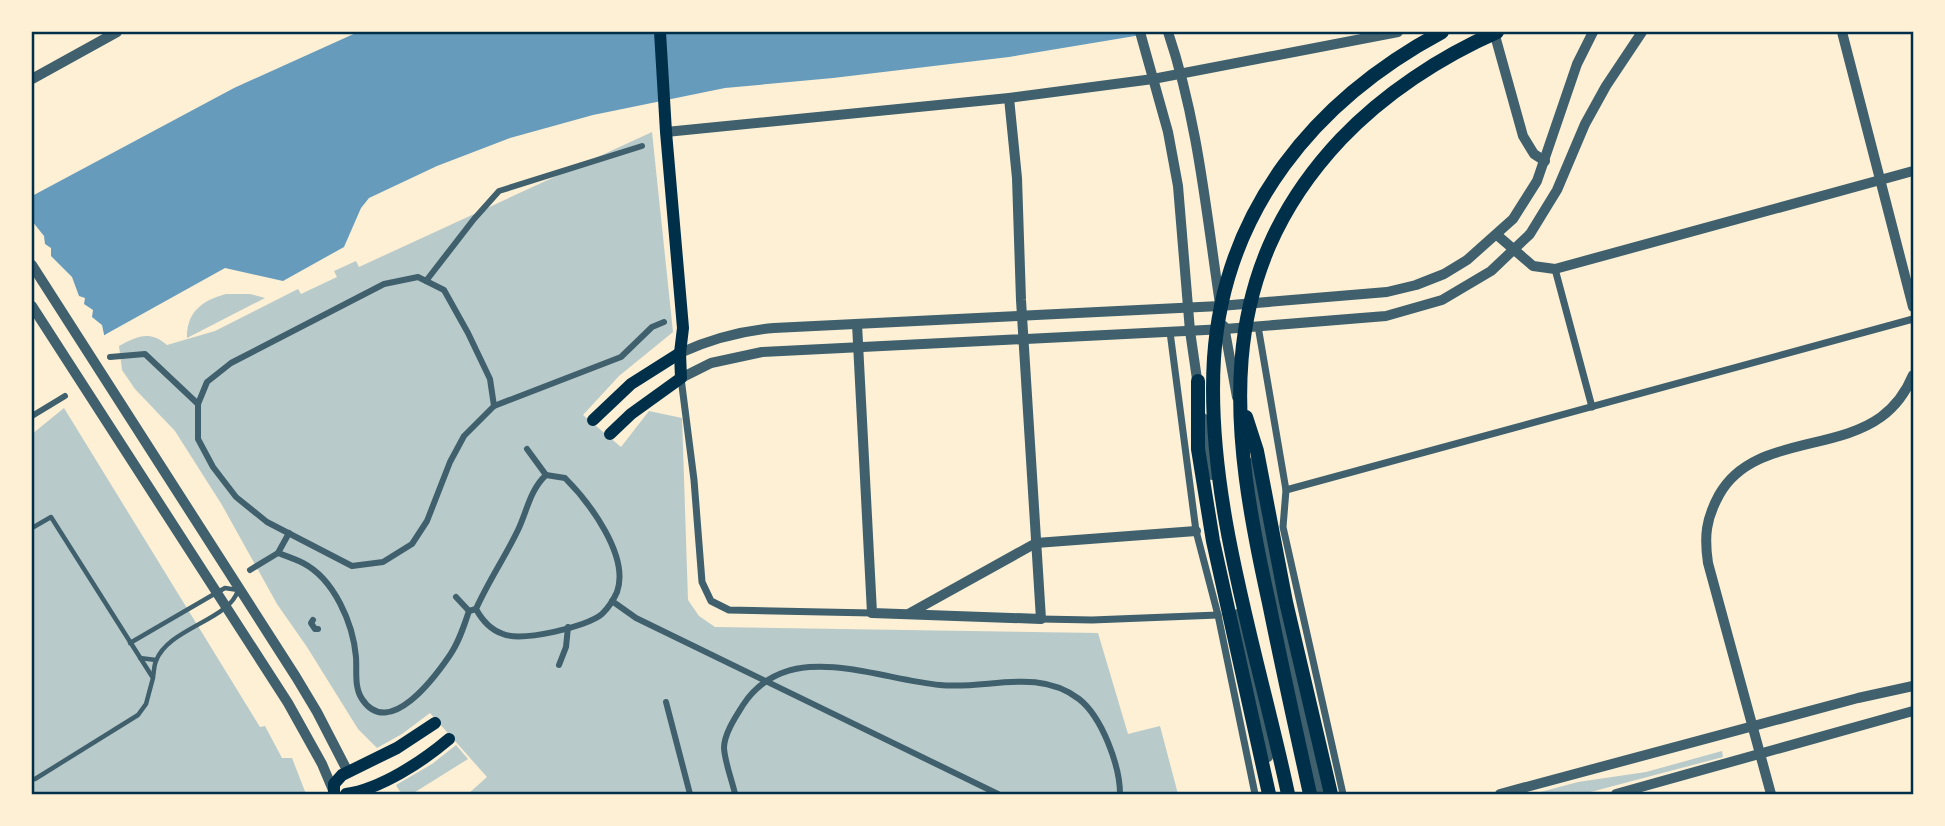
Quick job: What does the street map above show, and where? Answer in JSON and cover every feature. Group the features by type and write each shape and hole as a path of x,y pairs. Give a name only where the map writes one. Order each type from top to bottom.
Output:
{"highway":[{"path":"1288,794 1223,502 1214,405 1214,358 1220,313 1231,269 1247,228 1269,186 1294,150 1317,123 1353,90 1414,46 1442,32"},
{"path":"1310,794 1257,550 1243,459 1240,366 1251,296 1280,222 1301,188 1351,129 1396,91 1430,67 1474,41 1496,32"},
{"path":"1231,370 1257,451 1286,603 1331,794"},
{"path":"1198,381 1198,449 1213,541 1269,794"}],"main road":[{"path":"610,434 631,414 681,378 683,328 660,32"},
{"path":"593,420 631,384 680,353"},
{"path":"345,793 337,779 397,748 435,723"},
{"path":"345,793 412,766 449,739"},
{"path":"345,793 348,772"}],"street":[{"path":"32,79 117,32"},
{"path":"1140,32 1168,132 1178,186 1189,331 1222,534 1276,794"},
{"path":"1168,32 1181,75 1205,186 1231,370 1321,794"},
{"path":"666,132 1009,98 1153,79 1398,32"},
{"path":"1496,32 1523,136 1534,154 1545,161"},
{"path":"680,353 708,341 745,331 1220,306 1387,292 1444,274 1467,260 1497,235 1513,219 1527,198 1545,161 1577,64 1593,32"},
{"path":"1217,615 1092,620 729,610 711,601 702,582 694,480 681,378 711,363 762,352 1225,329 1386,316 1442,300 1491,271 1515,250 1545,212 1606,86 1642,32"},
{"path":"1628,53 1650,32"},
{"path":"1842,32 1913,307"},
{"path":"1009,98 1017,178 1022,316 1041,619"},
{"path":"426,281 499,191 642,146"},
{"path":"1497,235 1533,266 1555,269 1913,171"},
{"path":"32,265 310,700 348,772"},
{"path":"1555,269 1592,407"},
{"path":"494,406 490,379 444,290 418,277 384,284 231,363 207,383 198,404 198,439 213,467 236,497 267,522 352,566 383,562 412,544 427,521 464,436 494,406 621,357 652,327 664,322"},
{"path":"32,306 345,793"},
{"path":"1286,490 1913,318"},
{"path":"856,324 873,613"},
{"path":"1258,326 1286,490 1283,527 1343,794"},
{"path":"1170,332 1196,531 1217,615 1255,794"},
{"path":"110,358 145,354 198,404"},
{"path":"1771,794 1708,563 1705,529 1708,516 1722,490 1746,468 1763,458 1856,430 1879,419 1895,405 1913,375"},
{"path":"32,416 65,396"},
{"path":"503,403 509,413"},
{"path":"456,597 503,635 522,637 547,634 601,615 617,591 619,576 614,548 597,516 565,478 546,475 527,449"},
{"path":"278,553 305,564 328,584 340,603 355,653 357,690 363,702 377,711 394,711 412,701 452,653 472,610 516,533 535,489 546,475"},
{"path":"909,614 1036,543 1196,531"},
{"path":"250,570 278,553 289,533"},
{"path":"612,601 636,618 998,794"},
{"path":"313,620 311,622 315,629 318,629"},
{"path":"559,665 566,647 568,627"},
{"path":"735,794 724,747 734,719 754,688 783,671 821,665 938,685 972,686 1018,680 1044,682 1079,699 1096,717 1107,739 1120,794"},
{"path":"1500,794 1858,698 1913,687"},
{"path":"666,702 690,794"},
{"path":"1616,794 1913,711"}],"lane":[{"path":"32,528 51,517 153,678"},
{"path":"35,779 138,715 146,704 156,660 173,640 225,608 233,601 238,590 225,588 130,643"},
{"path":"140,658 156,660"}],"shaded area":[{"path":"652,132 673,332 619,376 583,415 621,447 649,411 682,418 688,600 699,616 715,627 1098,633 1128,734 1160,726 1178,794 468,794 487,777 430,713 377,748 358,729 277,604 222,505 175,431 135,389 122,370 119,346 143,336 155,337 167,345 215,331 298,289 301,294 337,277 334,271 356,261 359,267"},
{"path":"226,294 250,294 265,298 187,338 189,321 198,308"},
{"path":"64,408 260,727 265,726 282,758 292,758 306,794 32,794 32,434"},
{"path":"456,745 468,759 412,794 404,794 399,790 396,785 432,764"},
{"path":"1722,751 1723,757 1583,794 1533,794 1578,782 1646,772"}],"water":[{"path":"358,32 1159,32 1009,57 725,88 593,115 510,138 437,166 369,198 361,208 344,247 283,281 225,268 108,333 32,380 32,196 234,88"}],"pier":[{"path":"32,221 44,236 45,244 51,248 51,256 72,277 79,296 85,298 84,304 93,310 92,317 102,325 105,339 33,383 32,381"}]}
